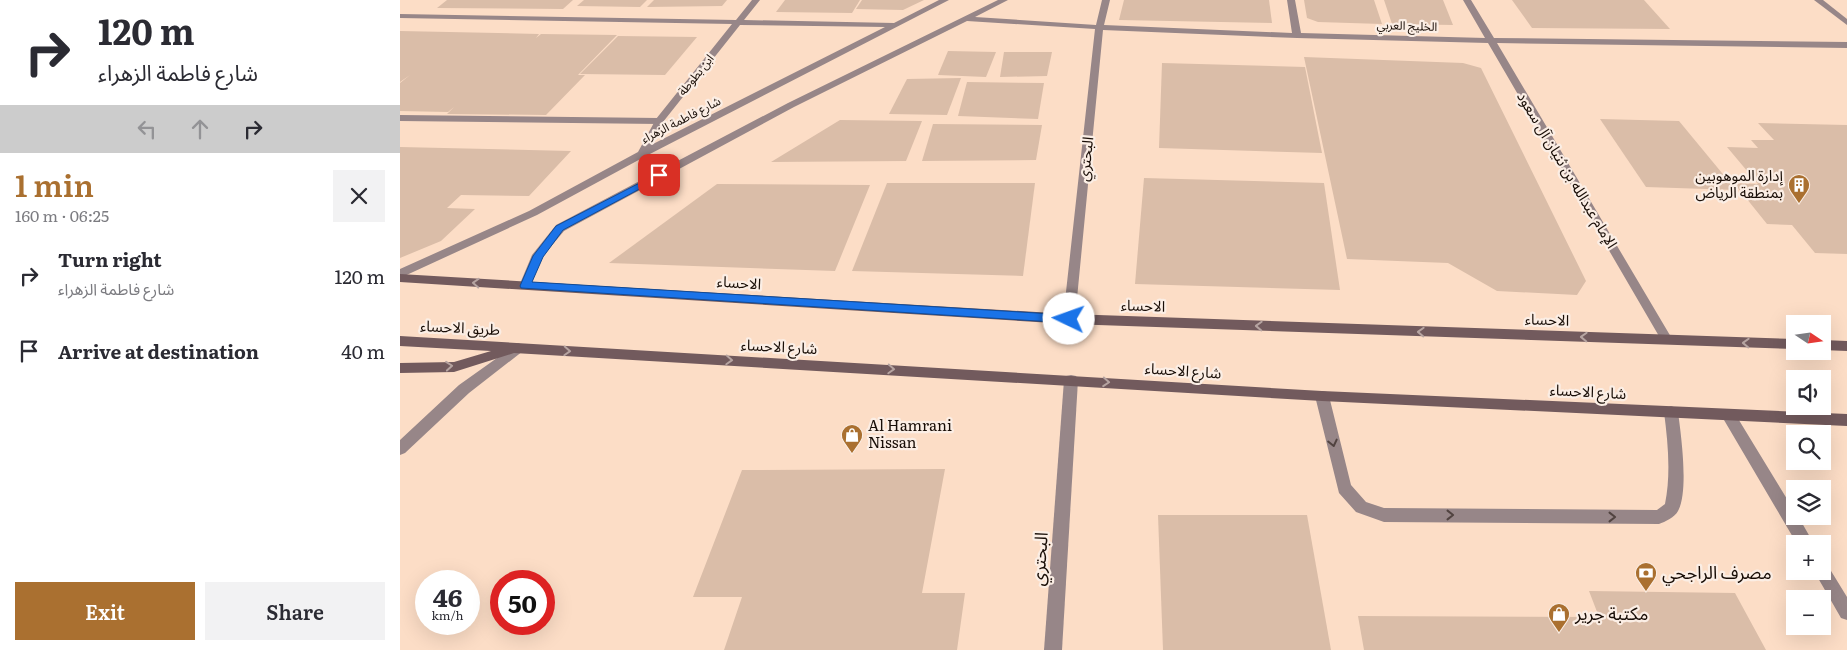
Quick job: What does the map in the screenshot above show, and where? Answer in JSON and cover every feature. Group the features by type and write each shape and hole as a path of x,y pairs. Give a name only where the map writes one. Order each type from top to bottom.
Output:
{"main road":[{"name":"الاحساء","path":"400,278 1069,319 1786,344"},
{"name":"طريق الاحساء","path":"400,341 518,348"},
{"path":"1831,345 1847,346"},
{"path":"400,368 454,367 518,348"},
{"name":"شارع الاحساء","path":"518,348 1322,396 1847,420"}],"street":[{"name":"ابن بطوطة","path":"642,154 659,121 756,0"},
{"name":"شارع فاطمة الزهراء","path":"400,274 533,213 642,154 945,0"},
{"path":"525,286 538,256 560,228 792,105 1004,0"},
{"name":"البحتري","path":"1069,319 1099,28 1106,0"},
{"path":"1291,0 1297,36"},
{"name":"الإمام عبدالله بن ثنيان آل سعود","path":"1467,0 1667,340"},
{"path":"1818,0 1847,23"},
{"path":"400,16 895,25"},
{"name":"الخليج العربي","path":"966,19 1099,28 1297,36 1490,41 1847,45"},
{"path":"400,118 659,121"},
{"path":"400,448 464,389 518,348"},
{"name":"البحتري","path":"1053,650 1071,380"},
{"path":"1322,396 1344,488 1362,507 1384,515 1659,517 1672,508 1675,497 1674,437 1671,412"},
{"path":"1728,416 1801,535"},
{"path":"1827,580 1847,612"}],"building":[{"path":"447,0 573,0 563,9 437,8"},
{"path":"584,0 647,0 640,7 577,6"},
{"path":"654,0 727,0 722,6 647,7"},
{"path":"785,0 860,0 852,13 776,12"},
{"path":"862,0 924,0 903,10 856,9"},
{"path":"1124,0 1269,0 1272,23 1119,20"},
{"path":"1304,0 1374,0 1382,24 1318,22 1307,18"},
{"path":"1384,0 1443,0 1453,25 1392,24"},
{"path":"1512,0 1644,0 1670,29 1532,28"},
{"path":"400,31 539,34 536,38 541,34 617,35 578,75 585,75 546,115 447,114 454,107 448,112 400,111 400,83 410,75 400,82"},
{"path":"618,36 697,37 665,75 580,74"},
{"path":"948,51 996,52 986,77 938,75"},
{"path":"1004,52 1052,52 1047,76 1000,77"},
{"path":"1304,57 1463,63 1481,68 1586,281 1577,295 1497,291 1448,263 1347,259"},
{"path":"1162,63 1305,67 1322,153 1159,148"},
{"path":"961,78 947,115 889,114 907,79"},
{"path":"967,82 1044,83 1038,119 958,116"},
{"path":"1600,119 1679,121 1736,190 1646,187"},
{"path":"840,120 922,121 906,161 771,162"},
{"name":"إدارة الموهوبين بمنطقة الرياض","path":"1758,123 1847,125 1847,254 1815,253 1792,225 1767,224 1734,183 1758,184 1727,147 1758,148 1751,140 1774,140"},
{"path":"933,124 1042,125 1036,160 922,161"},
{"path":"400,147 571,151 529,196 461,195 447,208 475,209 441,241 400,258"},
{"path":"1144,178 1324,183 1340,290 1135,284"},
{"path":"887,183 1035,183 1023,276 852,271"},
{"path":"717,184 870,185 835,271 609,263"},
{"path":"945,469 922,593 965,593 957,650 724,650 742,597 693,597 742,470"},
{"path":"1158,515 1307,515 1331,650 1163,650"},
{"name":"مكتبة جرير","path":"1589,591 1735,593 1766,650 1364,650 1358,616 1599,617"}],"place":[{"name":"إدارة الموهوبين بمنطقة الرياض","path":"1799,204"},
{"name":"Al Hamrani Nissan","path":"852,454"},
{"name":"مصرف الراجحي","path":"1646,592"},
{"name":"مكتبة جرير","path":"1559,633"}],"route":[{"path":"659,175 560,228 538,256 525,286 1069,319"}]}
